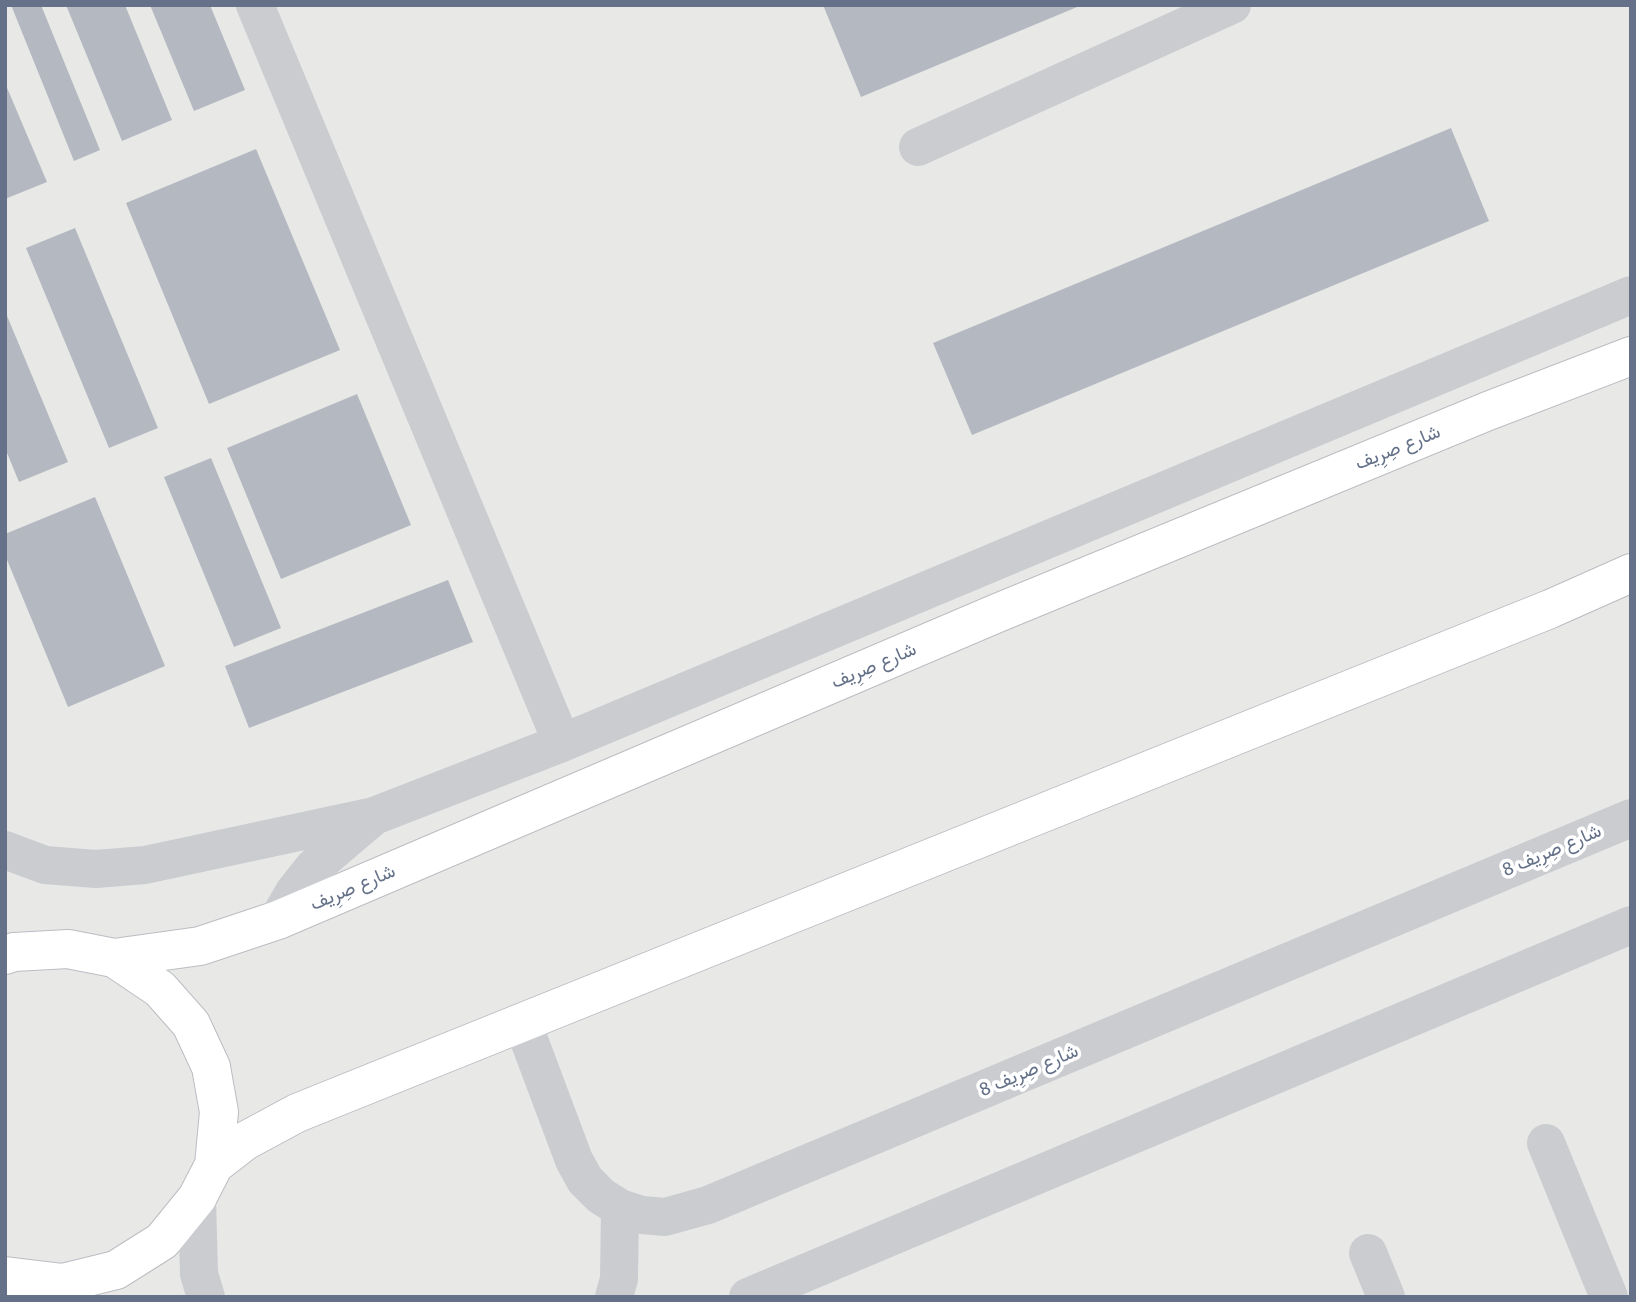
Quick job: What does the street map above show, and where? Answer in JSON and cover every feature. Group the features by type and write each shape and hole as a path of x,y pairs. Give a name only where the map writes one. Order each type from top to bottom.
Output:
{"main road":[{"name":"شارع صِرِيف","path":"114,958 200,946 278,920 995,614 1488,411 1631,356"},
{"path":"214,1165 245,1142 297,1113 1537,614 1631,573"},
{"path":"5,956 14,952 68,949 114,958 160,989 191,1024 211,1066 219,1112 214,1165 197,1198 162,1241 116,1270 63,1283 12,1283"}],"street":[{"path":"255,5 562,743"},
{"path":"918,147 1232,5"},
{"path":"5,850 45,865 96,869 145,865 374,816 562,743 1631,295"},
{"path":"278,920 293,892 313,868 374,816"},
{"name":"شارع صِرِيف 8","path":"523,1024 574,1160 585,1180 601,1196 620,1208 642,1215 665,1217 698,1209 1631,818"},
{"path":"748,1297 1631,925"},
{"path":"1546,1143 1609,1297"},
{"path":"197,1198 200,1274 206,1297"},
{"path":"614,1297 620,1279 620,1208"},
{"path":"1368,1253 1386,1297"}],"shaded area":[{"path":"5,5 1631,5 1631,1297 5,1297"}],"building":[{"path":"11,5 41,5 100,150 74,161"},
{"path":"66,5 125,5 172,120 122,141"},
{"path":"150,5 210,5 245,90 194,111"},
{"path":"823,5 1082,5 861,97"},
{"path":"5,83 47,182 5,199"},
{"path":"1451,128 1489,221 972,435 933,343"},
{"path":"256,149 340,350 209,404 126,203"},
{"path":"75,228 158,428 109,448 26,248"},
{"path":"5,311 68,462 19,482 5,448"},
{"path":"357,394 411,525 281,579 227,448"},
{"path":"211,458 281,628 234,647 164,477"},
{"path":"95,497 165,666 68,707 5,555 5,534"},
{"path":"448,580 473,642 249,728 225,666"}]}
